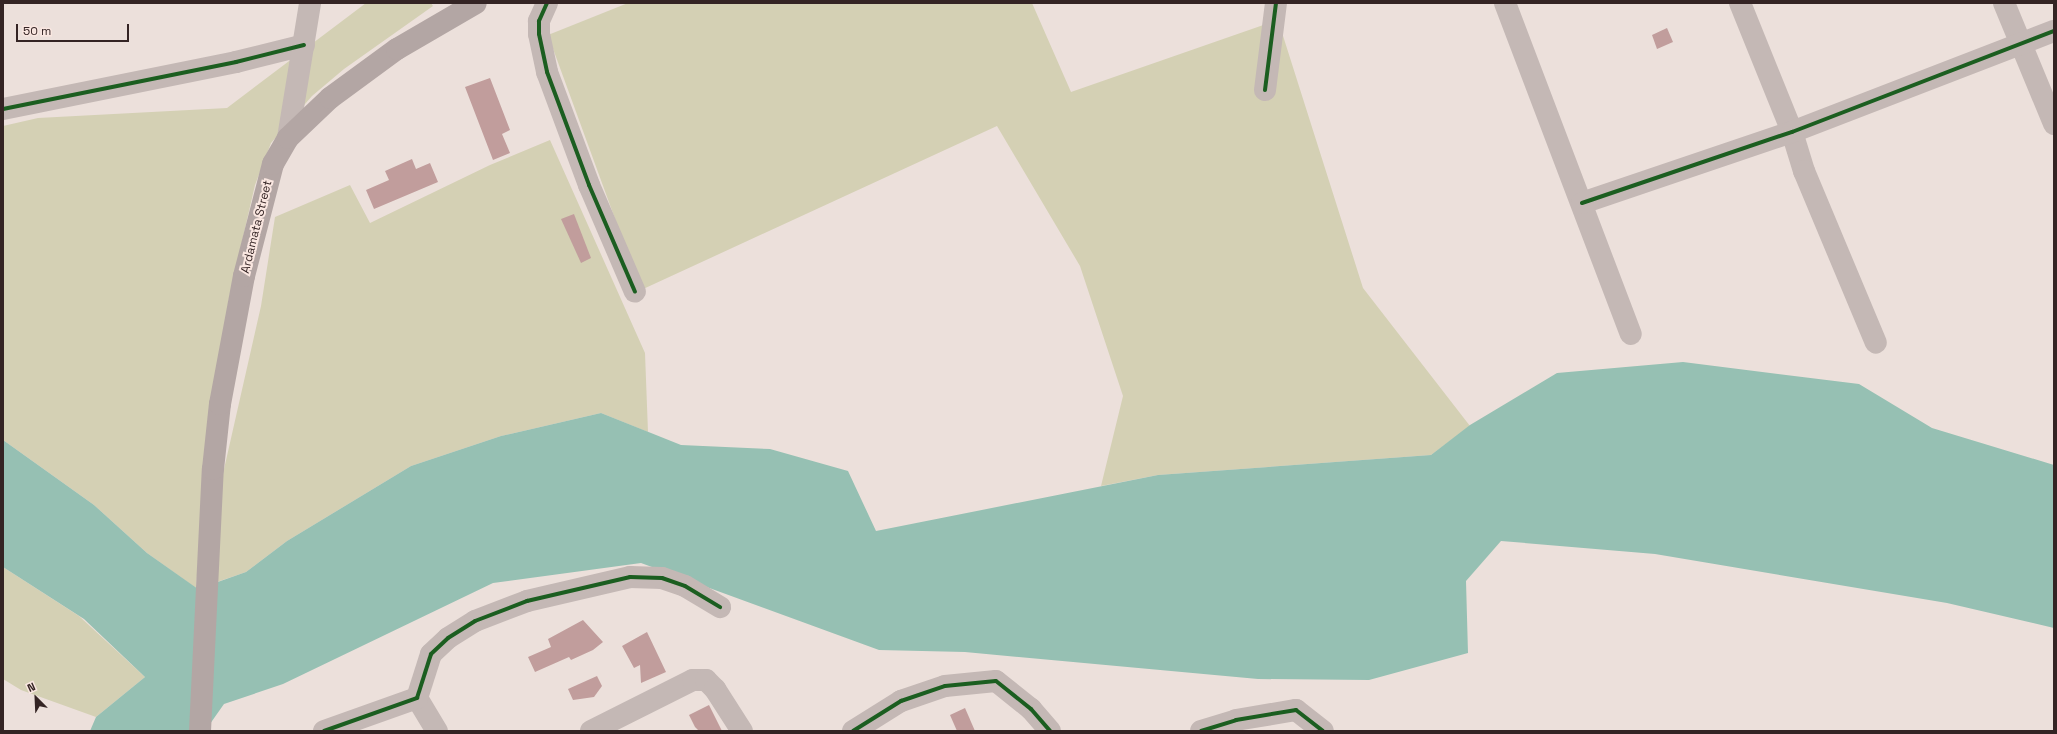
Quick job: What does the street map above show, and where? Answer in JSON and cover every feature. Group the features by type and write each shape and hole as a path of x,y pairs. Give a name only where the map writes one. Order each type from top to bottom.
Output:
{"main road":[{"name":"Ardamata Street","path":"200,731 209,550 220,404 244,276 273,164 288,138 330,98 397,49 476,3"}],"street":[{"path":"288,138 310,3"},
{"path":"547,3 539,21 539,34 547,72 590,185 636,292"},
{"path":"1265,90 1276,3"},
{"path":"1505,3 1631,334"},
{"path":"1740,3 1792,132 1804,171 1876,343"},
{"path":"2004,3 2054,124"},
{"path":"1582,203 1792,132 2054,31"},
{"path":"4,109 236,62 304,45"},
{"path":"437,731 417,698 431,654 448,638 474,621 527,601 630,577 662,578 685,586 720,606"},
{"path":"591,731 693,680 706,680 715,689 742,731"},
{"path":"853,731 901,701 945,686 996,680 1031,709 1050,731"},
{"path":"324,731 417,698"},
{"path":"1201,731 1236,720 1296,710 1323,731"}],"shaded area":[{"path":"366,3 431,3 433,6 344,69 312,96 271,143 255,185 229,298 208,434 196,588 147,553 94,505 3,440 3,126 38,118 227,108"},
{"path":"628,3 1032,3 1071,92 1278,20 1363,288 1470,426 1431,455 1158,475 1101,486 1123,396 1080,266 997,126 641,290 548,35"},
{"path":"550,140 645,353 648,432 601,413 501,436 411,466 287,541 246,572 217,582 222,478 261,306 275,217 350,185 370,223 490,165"},
{"path":"3,567 79,616 145,677 96,717 21,690 3,679"}],"water":[{"path":"1683,362 1859,384 1932,428 2054,465 2054,628 1947,603 1655,554 1501,541 1466,581 1468,653 1369,680 1258,679 965,652 879,650 641,563 493,583 283,684 224,704 205,731 90,731 96,717 145,677 84,619 3,567 3,440 94,505 147,553 198,589 246,572 287,541 411,466 501,436 601,413 681,445 770,449 848,471 876,531 1158,475 1431,455 1470,425 1557,373"}],"building":[{"path":"1667,28 1673,42 1657,49 1652,35"},
{"path":"490,78 510,130 502,134 510,153 493,160 465,87"},
{"path":"412,159 416,169 430,163 438,182 374,209 366,190 389,180 385,171"},
{"path":"574,214 591,258 581,263 561,219"},
{"path":"583,620 603,642 593,650 571,660 569,657 535,672 528,657 551,647 548,639"},
{"path":"647,632 666,672 641,683 640,665 634,668 622,646"},
{"path":"597,676 602,686 594,697 573,700 568,689"},
{"path":"709,705 722,731 699,731 695,727 689,715"},
{"path":"965,708 975,731 957,731 950,715"}],"cycle path":[{"path":"547,3 539,21 539,34 547,72 589,185 635,292"},
{"path":"1265,90 1276,3"},
{"path":"1582,203 1792,132 2054,31"},
{"path":"3,109 236,62 304,45"},
{"path":"324,731 417,698 431,654 448,638 475,621 527,601 630,577 662,578 685,586 720,607"},
{"path":"853,731 901,701 945,686 996,681 1031,709 1050,731"},
{"path":"1201,731 1236,720 1296,710 1323,731"}]}
